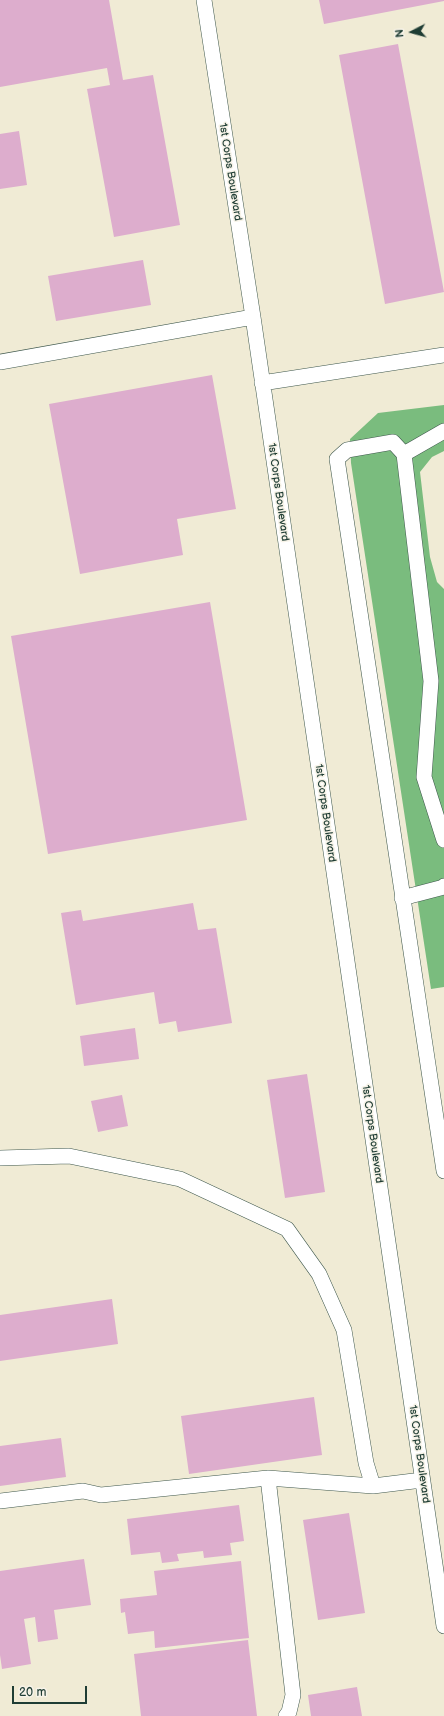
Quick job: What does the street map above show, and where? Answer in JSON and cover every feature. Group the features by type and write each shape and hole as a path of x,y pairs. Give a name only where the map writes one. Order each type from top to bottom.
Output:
{"lane":[{"name":"1st Corps Boulevard","path":"204,0 253,317 444,1626"},
{"path":"0,362 253,317"},
{"path":"262,383 444,355"},
{"path":"404,454 444,431"},
{"path":"444,840 424,777 431,681 404,454 393,442 347,450 337,459 444,1171"},
{"path":"402,898 444,886"},
{"path":"0,1158 69,1156 180,1179 287,1229 319,1274 344,1330 366,1463 372,1486"},
{"path":"0,1501 82,1491 100,1495 268,1478 372,1486 422,1480"},
{"path":"268,1478 293,1695 289,1712 286,1716"}],"green space":[{"path":"444,405 444,451 432,457 420,472 430,557 437,582 444,589 444,987 431,989 351,463 350,439 378,413"}],"building":[{"path":"0,0 109,0 123,80 153,75 180,225 114,237 87,89 110,85 107,68 0,87"},
{"path":"319,0 444,0 444,1 324,24"},
{"path":"398,44 444,292 385,304 339,55"},
{"path":"19,131 27,185 0,189 0,134"},
{"path":"143,260 151,305 56,321 48,276"},
{"path":"212,375 236,509 177,519 183,555 80,574 49,404"},
{"path":"210,602 247,820 48,854 11,636"},
{"path":"193,903 198,930 216,928 232,1023 178,1032 176,1021 159,1024 154,992 76,1005 61,913 81,910 83,921"},
{"path":"135,1028 139,1059 84,1066 80,1036"},
{"path":"307,1074 325,1192 285,1198 267,1080"},
{"path":"122,1095 128,1126 98,1132 91,1101"},
{"path":"112,1299 118,1344 0,1361 0,1315"},
{"path":"314,1397 322,1455 189,1474 181,1416"},
{"path":"61,1438 66,1477 0,1486 0,1446"},
{"path":"239,1505 244,1541 230,1543 232,1555 204,1558 203,1551 177,1554 179,1561 162,1563 160,1552 131,1555 127,1519"},
{"path":"349,1513 365,1613 318,1620 303,1520"},
{"path":"84,1559 91,1605 54,1610 58,1639 38,1642 35,1617 24,1619 31,1664 2,1669 0,1655 0,1571"},
{"path":"241,1561 249,1638 155,1648 154,1631 128,1634 125,1612 121,1613 120,1599 157,1595 154,1571"},
{"path":"248,1640 257,1716 141,1716 134,1654"},
{"path":"357,1687 362,1716 311,1716 308,1695"}]}
